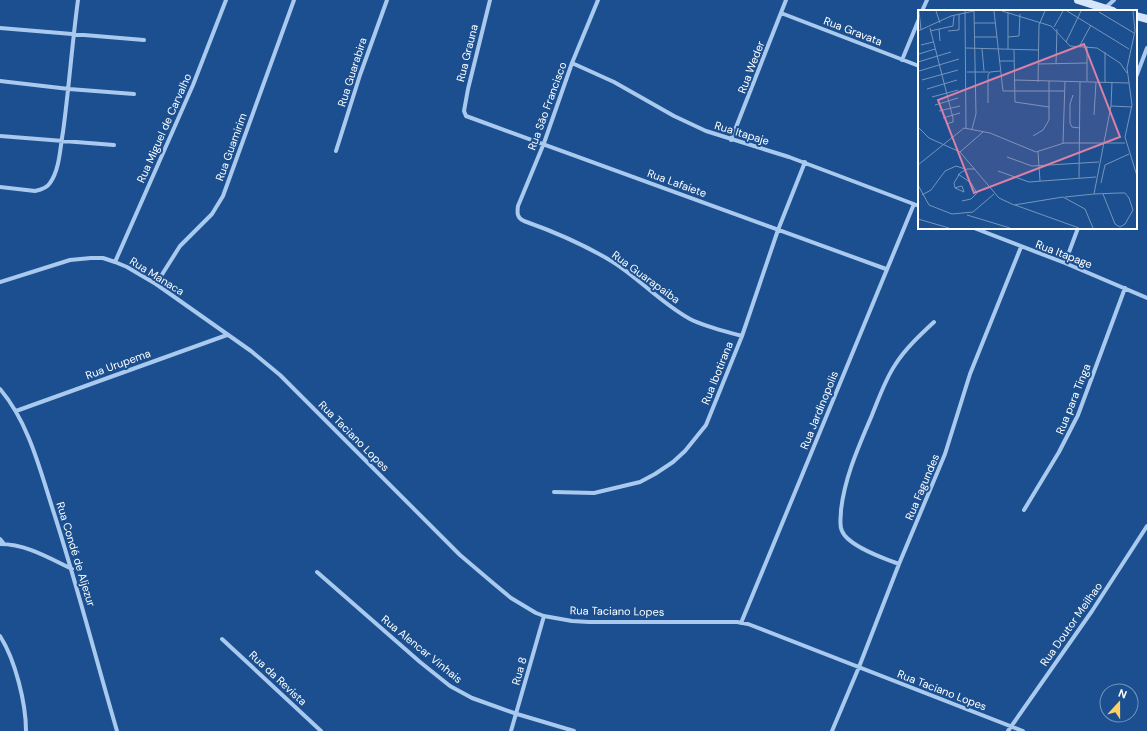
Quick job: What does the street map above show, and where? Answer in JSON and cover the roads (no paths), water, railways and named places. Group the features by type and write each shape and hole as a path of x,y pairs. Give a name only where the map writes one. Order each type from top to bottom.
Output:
{"street":[{"path":"0,187 35,192 44,188 50,183 54,176 69,89 78,0"},
{"name":"Rua Miguel de Carvalho","path":"115,262 193,85 226,0"},
{"name":"Rua Guamirim","path":"156,284 180,246 212,214 223,196 294,0"},
{"name":"Rua Guarabira","path":"336,151 386,0"},
{"name":"Rua Grauna","path":"464,111 490,0"},
{"name":"Rua São Francisco","path":"519,219 517,212 518,206 544,143 572,63 598,0"},
{"name":"Rua Weder","path":"731,140 786,0"},
{"path":"922,10 927,0"},
{"path":"1078,0 1108,10"},
{"path":"1104,9 1114,0"},
{"name":"Rua Gravata","path":"781,13 918,66"},
{"path":"1137,16 1147,19"},
{"path":"902,60 918,21"},
{"path":"0,28 144,40"},
{"path":"1137,74 1147,48"},
{"name":"Rua Itapaje","path":"572,63 614,82 691,125 731,140 805,162 914,204"},
{"path":"0,81 69,89 134,94"},
{"name":"Rua Lafaiete","path":"464,111 466,116 472,119 544,143 886,269"},
{"path":"0,136 114,145"},
{"name":"Rua Ibotirana","path":"554,492 594,493 640,482 673,462 685,451 706,425 742,336 778,230 805,162"},
{"path":"914,204 918,206"},
{"name":"Rua Jardinopolis","path":"741,623 802,479 886,269 914,204"},
{"name":"Rua Guarapaiba","path":"519,219 584,246 613,262 690,319 742,336"},
{"name":"Rua Itapage","path":"976,229 1065,263 1147,298"},
{"path":"1065,263 1078,229"},
{"name":"Rua Fagundes","path":"832,731 945,454 970,374 1021,247"},
{"name":"Rua Manaca","path":"0,282 70,260 103,258 127,266 156,284 227,334"},
{"name":"Rua para Tinga","path":"1024,510 1059,452 1078,415 1124,288"},
{"path":"899,564 869,552 844,535 841,530 840,523 842,505 854,457 890,372 910,346 934,322"},
{"name":"Rua Taciano Lopes","path":"227,334 251,351 280,375 460,555 511,598 536,614 572,621 588,622 748,624 1023,731"},
{"name":"Rua Urupema","path":"16,411 227,334"},
{"name":"Rua Condé de Aljezur","path":"0,389 16,411 34,451 72,569 118,731"},
{"name":"Rua Doutor Meilhao","path":"1008,731 1092,611 1147,526"},
{"path":"0,539 2,544 30,549 72,569"},
{"name":"Rua Alencar Vinhais","path":"317,572 443,681 472,698 517,714 574,731"},
{"name":"Rua 8","path":"511,731 544,616"},
{"path":"0,636 17,677 24,711 26,731"},
{"name":"Rua da Revista","path":"222,638 321,731"}]}
